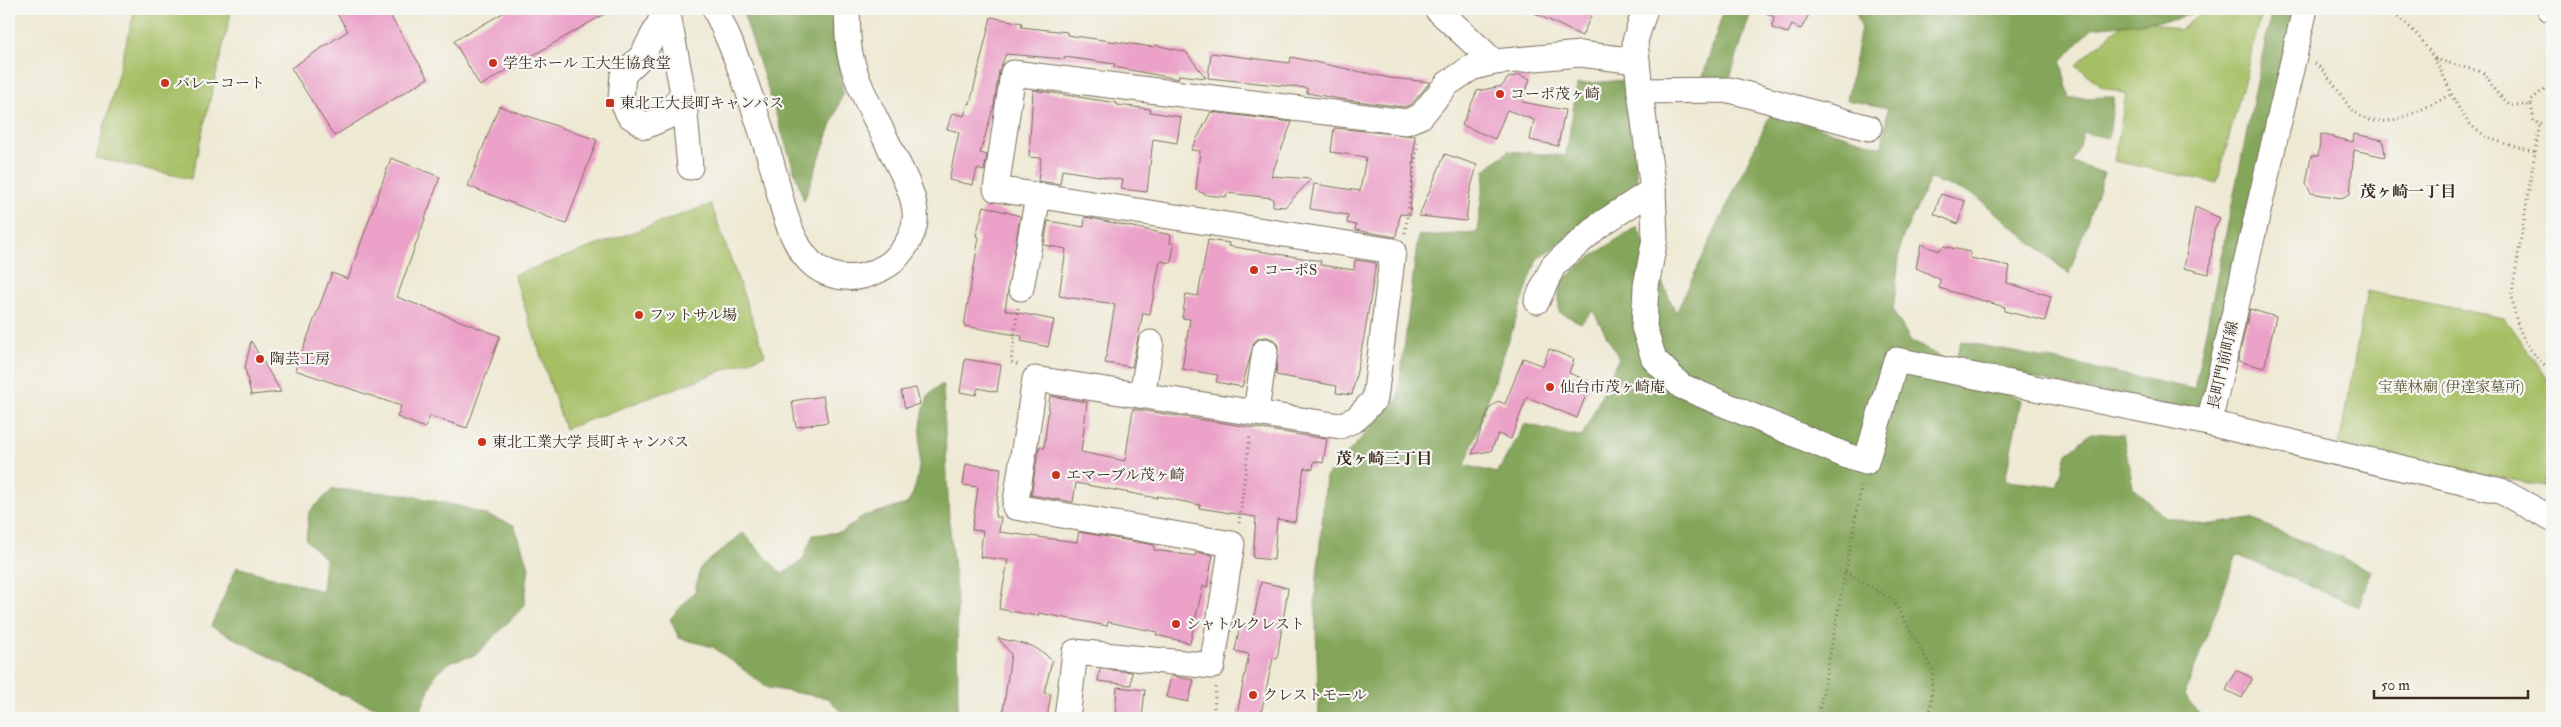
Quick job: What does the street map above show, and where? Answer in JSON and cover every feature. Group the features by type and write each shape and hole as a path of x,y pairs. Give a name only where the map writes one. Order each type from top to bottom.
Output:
{"street":[{"path":"667,9 683,93 690,167"},
{"path":"667,9 642,56 623,75 621,98 629,115 645,126 666,117 683,93"},
{"path":"715,9 730,39 770,158 790,231 799,248 811,263 828,275 849,278 868,275 890,264 904,250 912,233 915,212 898,164 855,70 848,38 847,9"},
{"path":"1437,9 1494,62"},
{"path":"1645,9 1635,40 1653,190 1655,238 1646,286 1644,327 1654,358 1681,386 1847,456 1866,462"},
{"name":"長町門前町線","path":"1866,462 1896,360 2209,423 2305,9"},
{"path":"1067,718 1076,652 1212,666 1232,544 1015,507 1035,379 1256,411 1340,426 1356,419 1375,399 1393,251 996,189 1013,73 1406,122 1421,116 1447,84 1471,68 1494,62 1580,54 1637,61"},
{"path":"1640,91 1730,90 1869,128"},
{"path":"1537,301 1553,266 1598,226 1653,190"},
{"path":"1021,288 1038,197"},
{"path":"1142,395 1151,343"},
{"path":"1256,411 1265,351"},
{"path":"2209,423 2501,491 2552,519"}],"path":[{"path":"2385,9 2418,34 2435,59 2461,113 2478,130 2496,140 2535,152"},
{"path":"2293,56 2314,62 2326,74 2350,107 2358,115 2369,121 2392,122 2452,94"},
{"path":"2435,59 2485,73 2503,101 2510,105 2531,105"},
{"path":"2552,83 2531,100 2534,122 2552,126"},
{"path":"1393,251 1404,247 1419,137 1414,119"},
{"path":"2540,123 2512,293 2514,315 2525,341 2537,358 2552,371"},
{"path":"1021,288 1011,362 1029,368 1035,379"},
{"path":"1232,544 1238,538 1251,428 1256,411"},
{"path":"1818,718 1866,462"},
{"path":"1845,572 1893,600 1933,671 1930,718"},
{"path":"1212,666 1217,682 1212,718"}],"green space":[{"name":"バレーコート","path":"135,9 232,9 191,179 96,158"},
{"path":"742,9 833,9 843,93 804,201"},
{"path":"1724,9 1752,9 1729,81 1702,79"},
{"path":"1855,9 2199,9 2179,19 2092,28 2061,62 2069,98 2114,97 2109,138 2084,133 2073,163 2104,173 2069,274 1973,194 1930,179 1901,241 1893,311 1911,341 2021,400 2005,481 2057,486 2067,454 2091,433 2123,435 2133,487 2165,517 2205,525 2251,519 2371,571 2359,607 2237,555 2184,696 2204,718 1319,718 1315,599 1326,477 1398,398 1418,236 1477,233 1485,170 1508,151 1566,156 1577,84 1625,80 1638,187 1537,259 1465,465 1497,473 1525,424 1582,437 1619,358 1593,311 1581,323 1559,312 1559,283 1588,259 1637,226 1676,313 1771,113 1882,147 1888,108 1847,100 1861,27"},
{"path":"2206,9 2263,9 2217,183 2114,161 2126,94 2102,87 2076,65 2131,16 2180,30"},
{"path":"2272,9 2297,9 2202,412 1955,363 1961,341 2194,389"},
{"name":"フットサル場","path":"711,204 765,355 565,429 514,275"},
{"name":"宝華林廟 (伊達家墓所)","path":"2367,291 2504,318 2552,385 2552,445 2543,486 2339,445"},
{"path":"943,384 949,520 957,600 958,710 954,718 847,718 828,698 768,688 713,647 679,638 670,619 695,591 700,568 743,533 782,574 802,561 813,535 842,532 863,516 907,504 917,479 921,423 924,410 929,395"},
{"path":"333,489 403,494 463,507 514,525 529,567 524,606 476,655 452,661 436,673 421,709 396,715 338,693 211,626 237,567 322,591 325,559 306,540 309,512"}],"building":[{"path":"334,9 386,9 428,78 334,136 291,68 348,31"},
{"name":"学生ホール 工大生協食堂","path":"510,9 613,9 480,86 454,41"},
{"path":"1526,9 1594,9 1582,36"},
{"path":"1758,9 1812,9 1801,29 1792,25 1788,33 1772,28 1774,17"},
{"path":"991,17 1022,23 1021,27 1067,32 1067,35 1153,47 1155,45 1186,52 1206,78 1179,75 1178,79 1114,67 1115,64 1065,57 1065,59 1006,54 999,71 994,105 980,153 987,155 984,171 977,169 973,185 949,180 959,132 947,129 952,113 964,116 968,103 970,104"},
{"path":"1211,53 1290,63 1291,57 1390,78 1430,82 1412,104 1404,107 1340,99 1307,93 1307,88 1208,78"},
{"path":"1519,75 1530,79 1522,102 1565,110 1558,146 1530,140 1534,120 1507,110 1495,139 1462,125 1477,91 1502,86 1508,78"},
{"path":"1033,90 1151,109 1150,112 1181,117 1177,143 1153,139 1147,192 1121,189 1123,180 1062,170 1060,184 1038,181 1041,158 1029,157"},
{"path":"499,106 597,140 566,224 468,186"},
{"path":"1211,112 1292,122 1271,176 1311,179 1285,207 1273,206 1273,198 1227,193 1226,197 1207,195 1196,190 1200,151 1191,150"},
{"path":"1334,128 1415,136 1410,215 1400,214 1396,237 1355,230 1356,225 1347,223 1348,215 1310,209 1314,184 1360,191 1366,157 1331,152"},
{"path":"2321,134 2353,142 2354,134 2383,140 2385,157 2354,150 2350,194 2341,198 2311,193 2306,184 2311,156 2318,156"},
{"path":"1445,154 1477,165 1469,195 1466,221 1419,216"},
{"path":"391,158 440,177 397,297 500,336 467,428 430,416 425,428 397,417 401,406 295,370 332,273 348,279"},
{"path":"1941,194 1965,201 1958,224 1934,214"},
{"path":"984,206 1020,216 1005,310 1054,320 1048,347 1021,341 1022,336 964,326 979,237 976,236"},
{"path":"2195,207 2220,218 2214,231 2209,274 2184,268"},
{"path":"1085,217 1171,235 1170,243 1174,244 1171,263 1160,261 1150,314 1143,313 1132,367 1105,363 1115,304 1059,296 1066,249 1044,245 1048,221 1084,227"},
{"path":"1208,240 1229,243 1228,246 1321,261 1320,265 1354,270 1355,260 1376,263 1365,332 1352,395 1336,393 1337,386 1276,375 1278,346 1274,340 1267,337 1259,338 1254,342 1242,387 1216,382 1218,375 1182,369 1190,319 1182,318 1186,294 1198,296"},
{"path":"1921,244 1939,251 1943,246 1970,252 1970,258 2010,266 2007,283 2051,296 2045,321 2004,311 2005,307 1939,288 1940,279 1916,268"},
{"path":"2250,309 2276,317 2264,368 2238,361"},
{"name":"陶芸工房","path":"251,341 281,392 251,395 245,368"},
{"path":"1549,349 1574,359 1569,373 1591,382 1577,418 1527,397 1511,439 1498,434 1491,451 1472,454 1489,409 1498,401 1505,404 1523,358 1543,366"},
{"path":"965,359 1001,365 997,392 978,388 976,395 960,392"},
{"path":"916,388 920,404 905,408 901,391"},
{"path":"823,396 828,422 796,427 792,401"},
{"path":"1050,396 1087,402 1081,452 1125,461 1133,409 1327,439 1323,463 1314,461 1313,469 1304,468 1295,522 1277,519 1274,560 1253,558 1256,517 1199,508 1200,505 1157,496 1157,498 1076,483 1073,502 1031,495 1039,447 1044,448"},
{"path":"966,464 1001,468 995,517 1001,517 999,532 1077,542 1079,532 1154,545 1154,550 1195,556 1196,552 1213,555 1207,587 1203,586 1190,643 1156,635 1157,632 1108,622 1107,626 1039,613 1038,616 999,609 1008,560 980,557 983,531 972,530 978,487 963,485"},
{"path":"1261,582 1288,588 1277,659 1273,658 1260,718 1237,714 1249,654 1235,651 1240,625 1252,628"},
{"path":"998,638 1032,646 1052,661 1044,693 1051,694 1047,718 1003,712 1011,654"},
{"path":"1100,669 1132,672 1131,685 1098,681"},
{"path":"2236,670 2252,678 2242,698 2226,690"},
{"path":"1171,676 1194,680 1188,702 1166,697"},
{"path":"1117,687 1145,690 1142,718 1115,718"}],"place":[{"name":"学生ホール 工大生協食堂","path":"493,63"},
{"name":"バレーコート","path":"165,83"},
{"name":"コーポ茂ヶ崎","path":"1500,94"},
{"name":"東北工大長町キャンパス","path":"610,103"},
{"name":"コーポS","path":"1254,270"},
{"name":"フットサル場","path":"639,315"},
{"name":"陶芸工房","path":"260,359"},
{"name":"仙台市茂ヶ崎庵","path":"1550,387"},
{"name":"東北工業大学 長町キャンパス","path":"482,442"},
{"name":"エマーブル茂ヶ崎","path":"1056,475"},
{"name":"シャトルクレスト","path":"1176,624"},
{"name":"クレストモール","path":"1253,695"}],"district":[{"name":"茂ヶ崎一丁目","path":"2408,191"},
{"name":"茂ヶ崎三丁目","path":"1384,458"}]}
